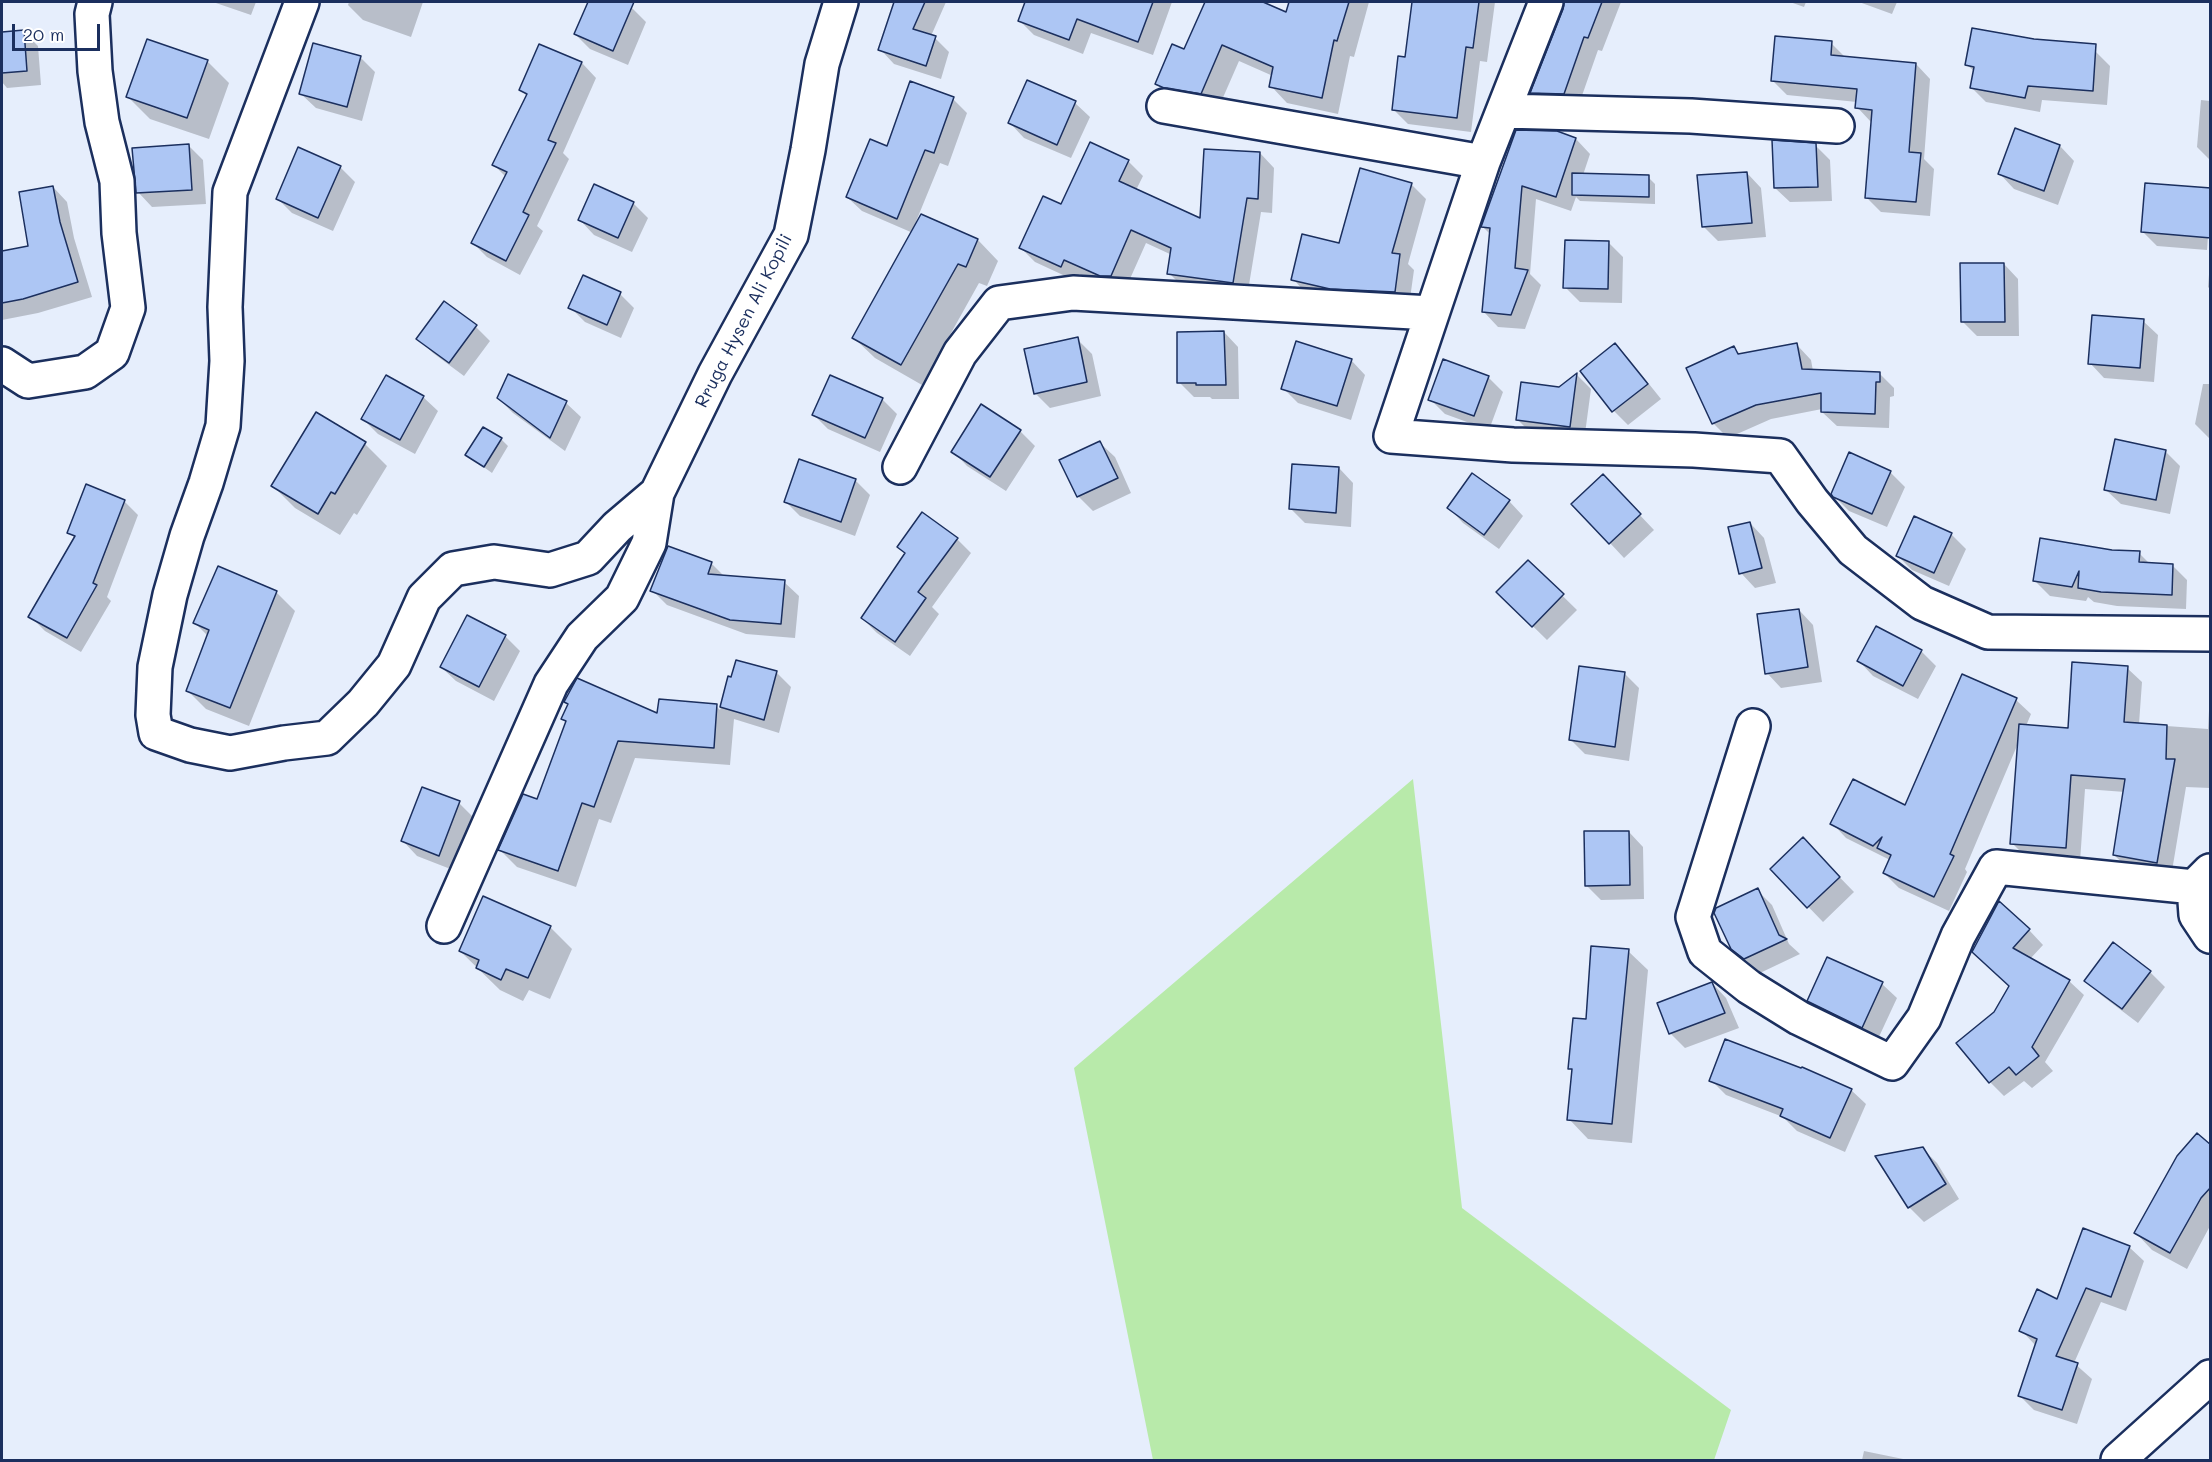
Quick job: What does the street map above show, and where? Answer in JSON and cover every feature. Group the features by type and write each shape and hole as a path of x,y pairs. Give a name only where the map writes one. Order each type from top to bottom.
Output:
{"street":[{"path":"2,364 28,381 85,372 112,353 128,308 119,233 117,181 102,122 95,71 92,14 95,2"},
{"path":"302,2 230,192 225,307 227,362 223,426 170,595 155,667 153,715 156,733 190,745 230,753 327,738 363,704 394,665 424,598 453,569 494,562 550,570 588,558 617,528 657,493"},
{"name":"Rruga Hysen Ali Kopili","path":"657,493 715,374 791,235 822,64 841,2"},
{"path":"1546,2 1482,162 1391,436 1513,445 1695,450 1780,456 1812,501 1853,550 1922,603 1988,632 2211,634"},
{"path":"1164,106 1482,162"},
{"path":"1504,111 1692,116 1837,126"},
{"path":"900,467 960,353 999,303 1073,293 1431,313"},
{"path":"444,926 551,684 582,637 622,598 645,553 649,543 657,493"},
{"path":"1753,726 1693,917 1705,951 1749,987 1799,1018 1892,1063 1924,1018 1958,936 1996,867 2202,878 2196,915 2211,936"},
{"path":"2118,1461 2211,1377"}],"green space":[{"path":"1413,779 1462,1208 1731,1410 1714,1460 1153,1460 1074,1068"}],"building":[{"path":"588,2 634,2 613,51 574,34"},
{"path":"894,2 925,2 913,29 936,36 926,66 878,50"},
{"path":"1025,2 1153,2 1138,42 1077,19 1069,40 1018,21"},
{"path":"1205,2 1263,2 1286,12 1289,2 1349,2 1337,41 1334,40 1322,98 1269,87 1273,67 1222,45 1201,94 1164,88 1155,84 1172,44 1184,49"},
{"path":"1412,2 1479,2 1473,48 1466,47 1457,118 1392,110 1398,56 1405,57"},
{"path":"1564,2 1602,2 1588,38 1584,37 1564,94 1530,93 1563,9"},
{"path":"1972,28 2034,39 2096,44 2093,91 2028,86 2025,98 1970,88 1974,67 1965,65"},
{"path":"24,30 27,71 2,73 2,32"},
{"path":"1775,36 1832,41 1831,55 1916,63 1909,152 1921,153 1916,202 1865,198 1872,110 1855,108 1857,89 1771,81"},
{"path":"147,39 208,60 187,118 126,97"},
{"path":"313,43 361,56 347,107 299,94"},
{"path":"539,44 582,62 548,140 556,143 523,212 529,215 506,261 471,243 507,172 492,165 527,94 519,90"},
{"path":"1027,80 1076,101 1057,145 1008,123"},
{"path":"910,81 954,97 934,153 925,150 897,219 846,197 870,139 887,146"},
{"path":"2015,128 2060,145 2044,191 1998,174"},
{"path":"1516,130 1557,131 1576,138 1556,197 1522,186 1515,268 1528,270 1511,315 1482,312 1490,228 1481,227"},
{"path":"1772,140 1816,143 1818,187 1774,188"},
{"path":"1090,142 1129,160 1119,181 1200,218 1204,149 1260,152 1258,199 1247,198 1233,283 1167,274 1171,248 1131,230 1111,276 1100,276 1064,260 1061,267 1019,248 1043,196 1061,204"},
{"path":"189,144 192,190 136,193 132,148"},
{"path":"298,147 341,166 318,218 276,199"},
{"path":"1360,168 1412,183 1392,253 1400,254 1395,292 1330,289 1291,280 1302,234 1339,243"},
{"path":"1747,172 1752,223 1702,227 1697,175"},
{"path":"1572,173 1649,175 1649,197 1572,195"},
{"path":"2145,183 2211,188 2211,238 2141,232"},
{"path":"594,184 634,202 618,238 578,220"},
{"path":"53,186 60,222 78,282 2,303 2,251 28,246 19,192"},
{"path":"921,214 978,239 966,267 958,264 901,365 852,338"},
{"path":"1565,240 1609,241 1608,289 1563,288"},
{"path":"1960,263 2004,263 2005,322 1961,322"},
{"path":"583,275 621,292 607,325 568,308"},
{"path":"444,301 477,325 449,363 416,339"},
{"path":"2092,315 2144,319 2140,368 2088,364"},
{"path":"1224,331 1226,385 1177,383 1177,332"},
{"path":"1078,337 1087,382 1034,394 1024,349"},
{"path":"1296,341 1352,359 1337,406 1281,389"},
{"path":"1615,343 1648,384 1612,412 1580,371"},
{"path":"1797,343 1802,369 1880,372 1880,382 1876,382 1875,414 1821,412 1821,393 1756,405 1712,424 1686,368 1734,346 1738,354"},
{"path":"1443,359 1489,376 1474,416 1428,400"},
{"path":"1577,373 1570,427 1516,420 1521,382 1559,387"},
{"path":"508,374 567,401 550,438 497,398"},
{"path":"386,375 424,396 400,440 361,419"},
{"path":"830,375 883,398 865,438 812,415"},
{"path":"981,404 1021,430 990,477 951,452"},
{"path":"316,412 366,442 335,494 331,492 318,514 271,486"},
{"path":"483,427 502,438 484,467 465,455"},
{"path":"2115,439 2166,450 2156,500 2104,490"},
{"path":"1100,441 1118,478 1077,497 1059,460"},
{"path":"1849,452 1891,471 1872,514 1833,497 1831,494"},
{"path":"799,459 856,479 841,522 784,502"},
{"path":"1292,464 1339,467 1336,513 1289,509"},
{"path":"1472,473 1510,500 1484,535 1447,508"},
{"path":"1603,474 1641,514 1609,544 1571,504"},
{"path":"86,484 125,500 93,583 97,585 67,638 28,617 75,536 67,533"},
{"path":"922,512 958,538 918,592 926,598 895,642 861,618 905,553 897,547"},
{"path":"1914,516 1952,533 1934,573 1896,556"},
{"path":"1750,522 1762,568 1739,574 1728,527"},
{"path":"2040,538 2112,550 2140,551 2139,562 2173,564 2172,595 2101,592 2078,588 2079,571 2072,587 2033,581"},
{"path":"668,546 712,562 708,574 785,580 781,624 730,620 650,591"},
{"path":"1528,560 1564,594 1532,627 1496,592"},
{"path":"218,566 277,591 230,708 186,691 209,630 193,623"},
{"path":"1799,609 1808,667 1765,674 1757,614"},
{"path":"467,615 506,635 479,687 440,667"},
{"path":"1876,626 1922,650 1903,686 1857,661"},
{"path":"736,660 777,671 764,720 720,707 728,676 731,677"},
{"path":"2072,662 2128,666 2124,722 2167,725 2166,759 2175,759 2157,863 2113,855 2125,779 2071,775 2066,848 2010,844 2019,724 2068,728"},
{"path":"1579,666 1625,672 1615,747 1569,740"},
{"path":"1962,674 2017,698 1950,854 1954,856 1934,897 1883,873 1891,855 1877,848 1882,837 1873,846 1830,824 1853,779 1905,805"},
{"path":"577,678 657,713 659,699 717,704 714,748 618,741 594,807 582,803 558,871 498,850 523,794 537,799 566,721 561,719 568,704 564,702"},
{"path":"422,787 460,801 439,856 401,841"},
{"path":"1584,831 1629,831 1630,885 1585,886"},
{"path":"1803,837 1840,877 1807,908 1770,869"},
{"path":"1758,888 1779,935 1787,939 1744,959 1731,949 1714,913 1716,908"},
{"path":"483,896 551,926 528,978 506,969 501,980 476,968 479,960 459,951"},
{"path":"1999,901 2030,929 2013,948 2070,980 2032,1047 2039,1056 2016,1075 2009,1067 1989,1083 1956,1043 1994,1012 2009,986 1972,952"},
{"path":"2113,942 2151,971 2122,1009 2084,981"},
{"path":"1591,946 1629,949 1612,1124 1567,1120 1572,1069 1568,1069 1573,1018 1586,1019"},
{"path":"1827,957 1883,982 1862,1028 1807,1001"},
{"path":"1712,982 1725,1013 1669,1034 1657,1003"},
{"path":"1725,1039 1802,1067 1852,1089 1830,1138 1780,1116 1783,1109 1709,1081"},
{"path":"2197,1133 2211,1145 2211,1187 2201,1198 2170,1253 2134,1233 2177,1156"},
{"path":"1923,1147 1946,1184 1908,1208 1875,1156"},
{"path":"2083,1228 2130,1246 2111,1297 2086,1288 2056,1356 2078,1363 2062,1410 2018,1396 2037,1339 2019,1331 2037,1289 2057,1299"}]}
